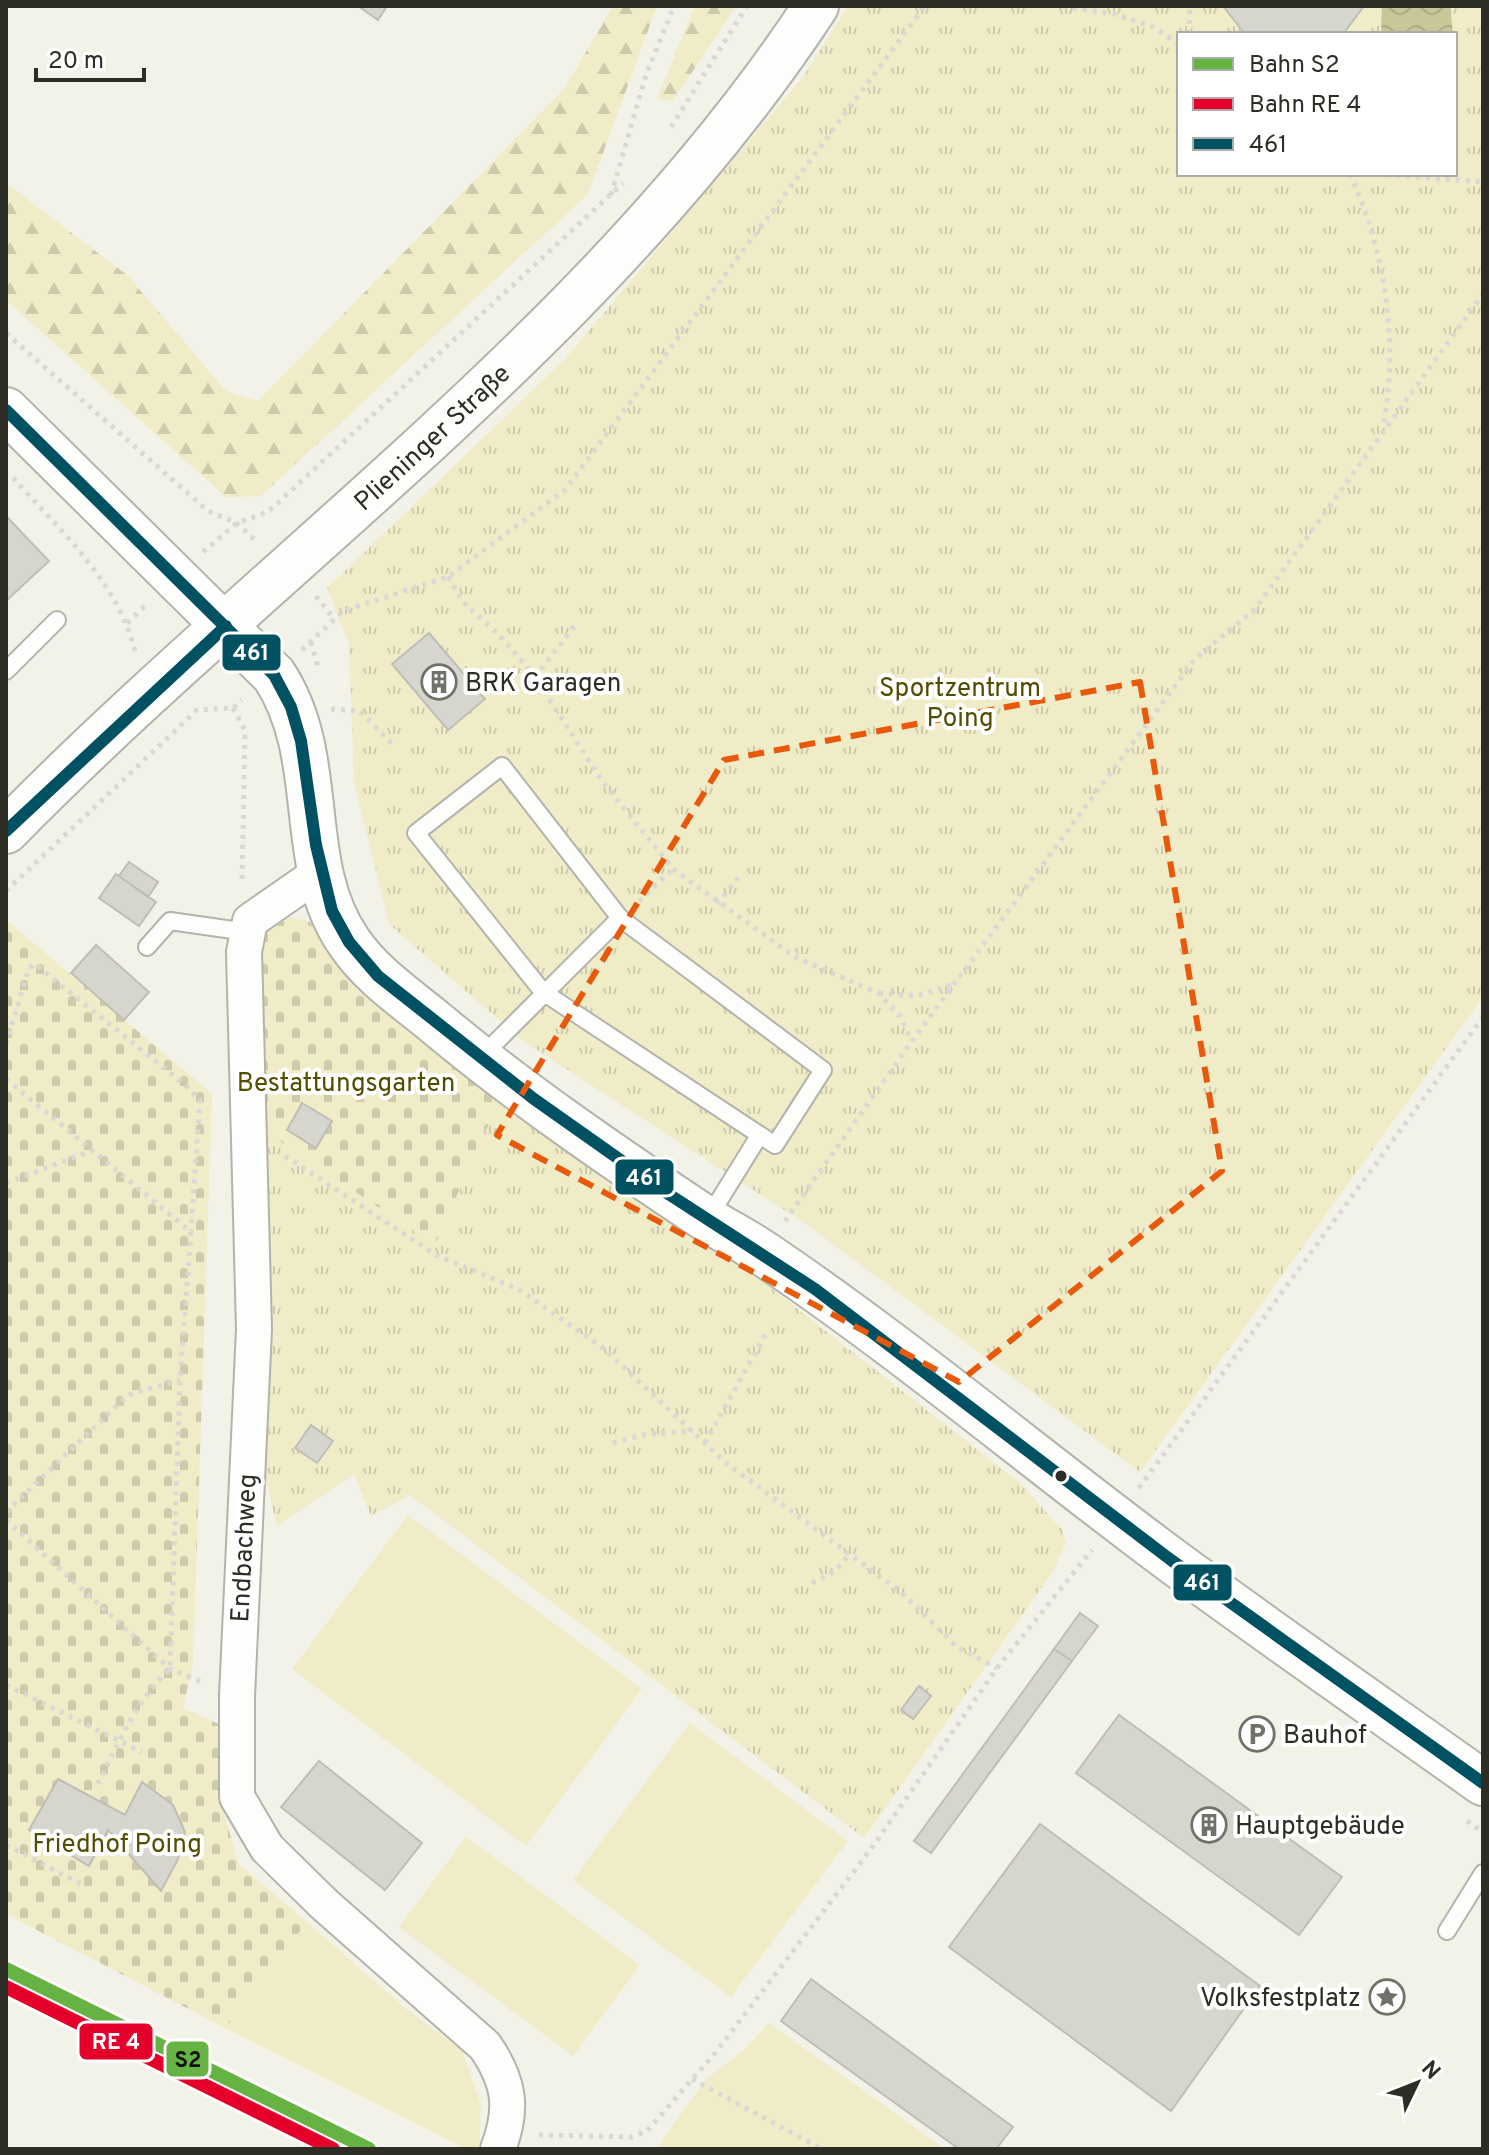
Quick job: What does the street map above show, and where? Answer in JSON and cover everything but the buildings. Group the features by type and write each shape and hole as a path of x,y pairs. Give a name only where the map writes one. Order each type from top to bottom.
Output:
{"street":[{"name":"Plieninger Straße","path":"6,831 539,333 658,211 701,161 816,6"},
{"path":"6,410 226,626 274,675 289,698 300,725 313,801 319,873 327,901 348,941 365,961 479,1059 715,1207 762,1253 1048,1463 1128,1502 1483,1783"},
{"path":"248,926 319,873"},
{"name":"Endbachweg","path":"248,926 244,952 254,1329 237,1696 237,1797 267,1848 324,1904 485,2046 502,2071 508,2104 501,2140"}],"lane":[{"path":"6,671 57,620"},
{"path":"502,766 620,918 823,1070 775,1145 543,992 416,833 502,766"},
{"path":"479,1059 620,918"},
{"path":"147,947 170,921 248,926"},
{"path":"715,1207 759,1136"},
{"path":"1447,1931 1483,1873"}],"path":[{"path":"611,196 646,75 674,6"},
{"path":"666,135 747,6"},
{"path":"6,333 208,511 237,523 288,569 335,620 343,611 448,577 565,490 925,6"},
{"path":"1063,6 1127,18 1153,27 1177,43"},
{"path":"1189,32 1190,6"},
{"path":"1351,176 1369,217 1389,315 1391,386 1383,429"},
{"path":"1403,176 1483,182"},
{"path":"127,623 237,523 268,512 630,177"},
{"path":"715,1207 782,1225 912,1041 1195,659 1255,609 1483,294"},
{"path":"6,469 95,572 122,612"},
{"path":"448,577 464,603 502,638 535,677 602,781 673,869 717,904 795,957 878,993 917,996 956,984"},
{"path":"535,677 576,624"},
{"path":"311,642 321,675"},
{"path":"324,698 328,724"},
{"path":"6,891 197,710 233,708 245,730 241,903 248,926"},
{"path":"326,709 360,711 393,745"},
{"path":"620,918 673,869"},
{"path":"717,904 740,876"},
{"path":"6,1044 29,968 35,964 200,1100 180,1380 170,1669 158,1680 97,1785"},
{"path":"878,993 900,1016 912,1041"},
{"path":"501,2140 551,2136 632,2137 647,2131 692,2079 871,1849 997,1668 1128,1502 1483,1017"},
{"path":"6,1079 191,1232"},
{"path":"248,1123 282,1154 436,1255 518,1289 603,1348 705,1443 779,1504 901,1592 942,1635 997,1668"},
{"path":"6,1183 91,1151"},
{"path":"705,1443 768,1330"},
{"path":"6,1512 128,1395 180,1380"},
{"path":"613,1443 641,1435 693,1431"},
{"path":"6,1520 170,1669 237,1696"},
{"path":"812,1583 834,1572 850,1554"},
{"path":"6,1685 142,1752"},
{"path":"6,1845 83,1885"},
{"path":"692,2079 822,2149"}],"highlighted area":[{"path":"1140,682 1222,1171 959,1382 497,1135 724,760"}],"green space":[{"path":"613,6 657,6 588,194 261,496 226,497 6,300 6,183 127,275 226,391 258,401 564,89"},
{"path":"695,6 736,6 673,101 657,99"},
{"name":"Sportzentrum Poing","path":"848,6 1483,6 1483,997 1140,1472 807,1225 523,1041 389,924 354,782 349,644 327,588 565,359 803,77"},
{"name":"Bestattungsgarten","path":"291,917 310,922 332,954 501,1097 435,1245 283,1144 259,1120 255,961 265,932"},
{"name":"Friedhof Poing","path":"6,920 212,1094 193,1663 183,1708 221,1725 219,1797 239,1864 307,1922 225,2028 6,1914"},
{"path":"501,1097 725,1252 1021,1484 1062,1530 1066,1543 1052,1573 864,1838 410,1495 371,1516 354,1474 277,1526 263,1467 259,1120 283,1144 435,1245"},
{"path":"408,1515 642,1689 526,1846 292,1669"},
{"path":"690,1723 848,1841 731,1997 573,1880"},
{"path":"466,1837 640,1965 573,2056 399,1927"},
{"path":"307,1922 406,2009 462,2050 481,2105 479,2149 466,2149 225,2028"},
{"path":"769,2023 945,2149 656,2149 706,2079 744,2050"}],"water":[{"path":"1382,6 1450,6 1453,32 1381,32"}],"rail line":[{"name":"S2","path":"6,1969 369,2149"}],"transit line":[{"name":"461","path":"6,410 274,675 291,707 301,741 316,845 332,911 349,942 378,976 534,1099 670,1195 815,1289 1171,1560 1483,1783"},
{"name":"461","path":"6,831 226,626"},
{"path":"6,1987 333,2149"}],"place":[{"name":"BRK Garagen","path":"439,682"},
{"name":"Bauhof","path":"1257,1734"},
{"name":"Hauptgebäude","path":"1209,1825"},
{"name":"Volksfestplatz","path":"1387,1997"}]}
